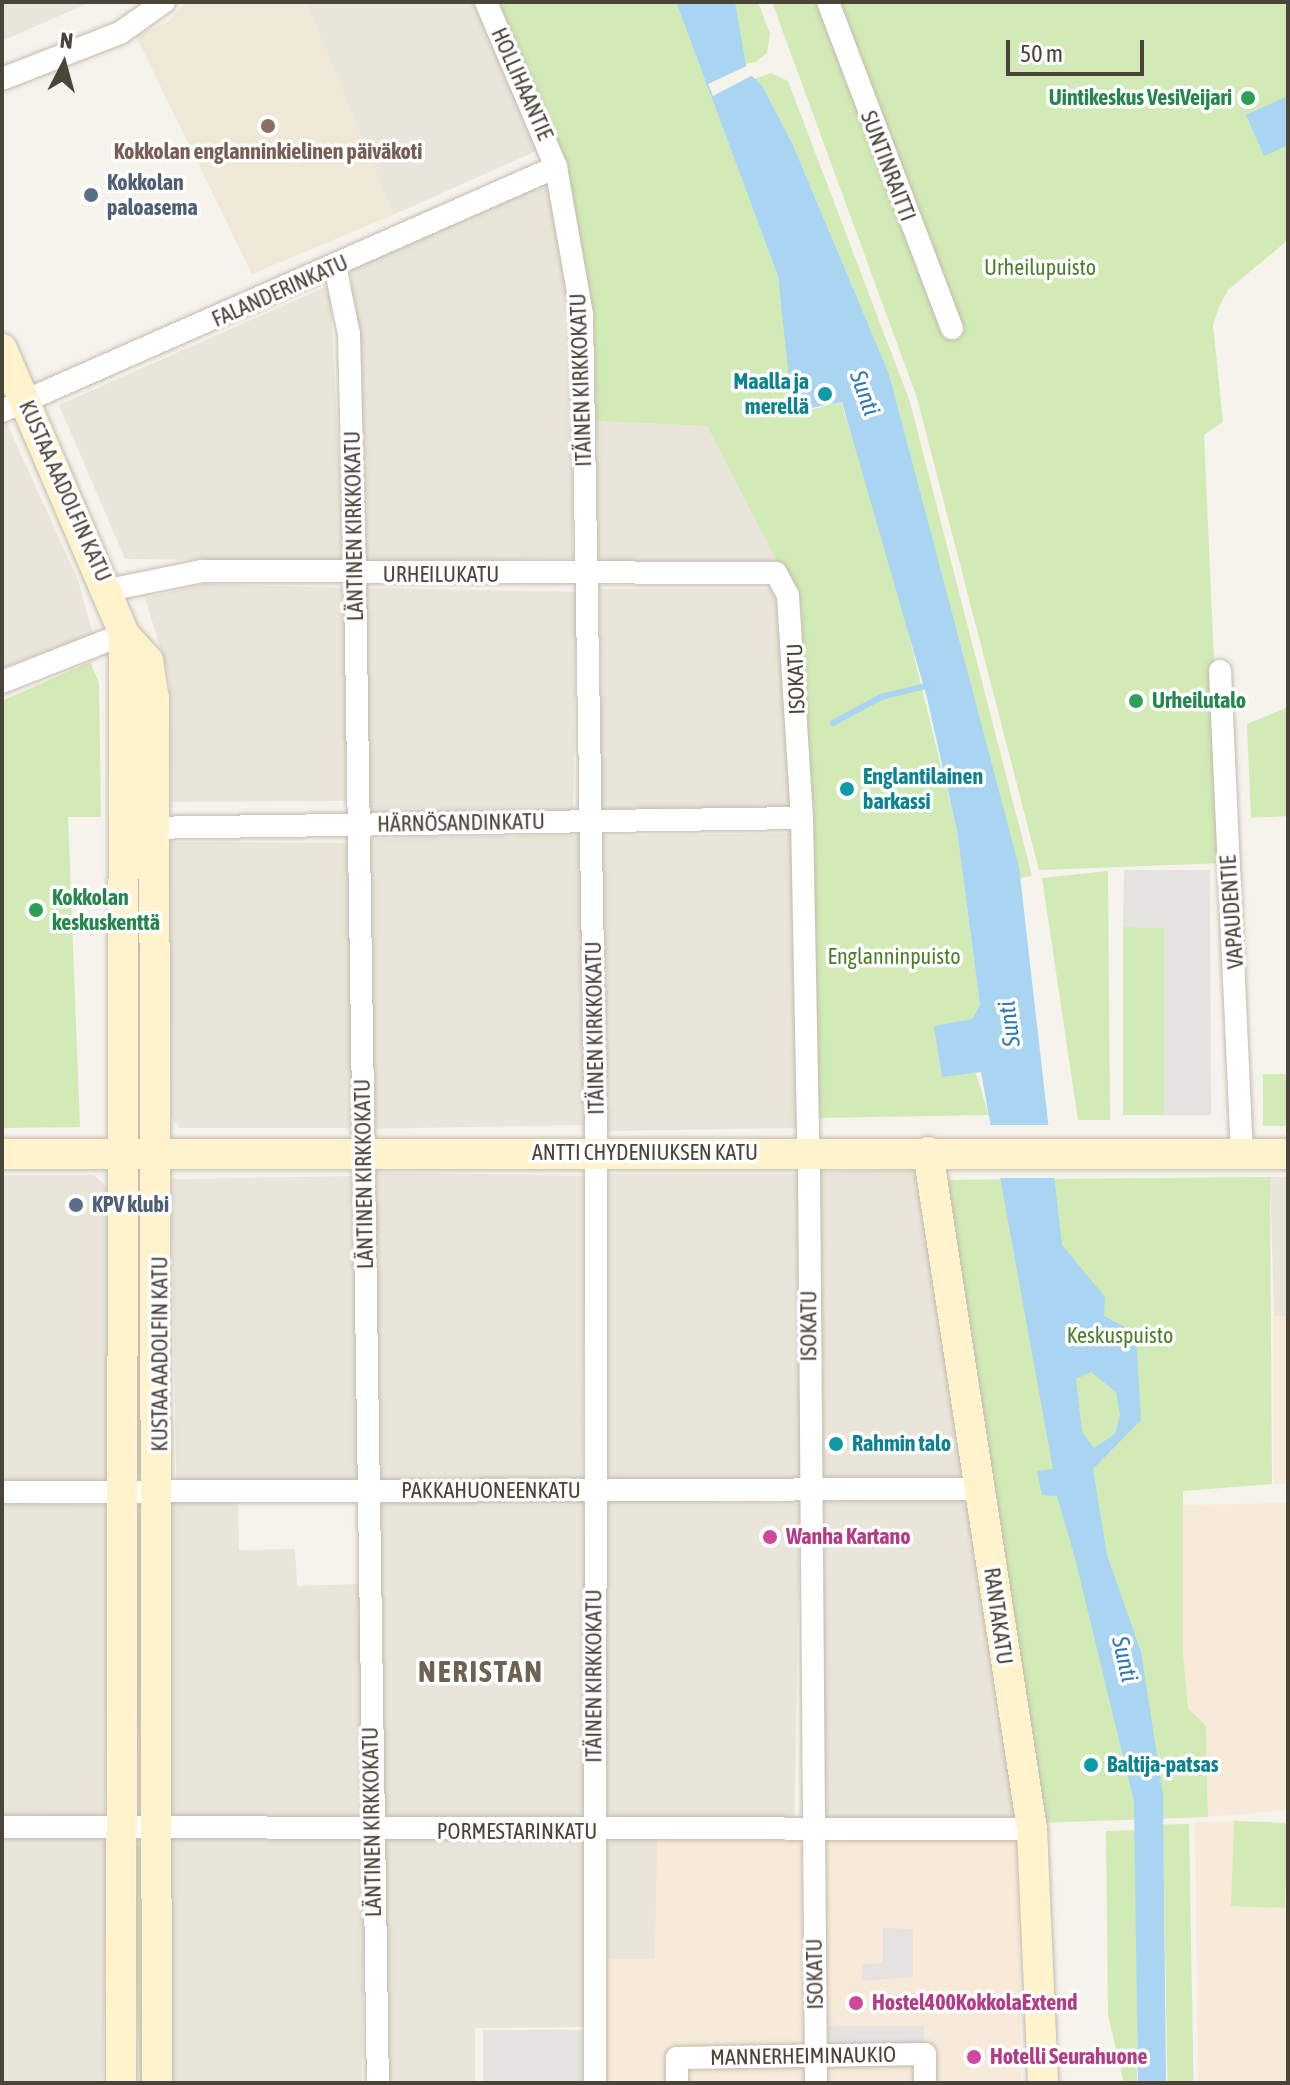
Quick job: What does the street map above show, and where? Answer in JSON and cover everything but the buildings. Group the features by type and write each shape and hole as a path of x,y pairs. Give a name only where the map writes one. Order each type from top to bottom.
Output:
{"main road":[{"name":"KUSTAA AADOLFIN KATU","path":"2,349 14,406 108,590 124,634 121,828 124,1492 121,2083"},
{"name":"KUSTAA AADOLFIN KATU","path":"124,634 148,661 153,683 157,827 160,1155 157,2083"},
{"name":"RANTAKATU","path":"928,1152 1032,1829 1043,2083"},
{"name":"ANTTI CHYDENIUKSEN KATU","path":"2,1154 1288,1154"}],"street":[{"path":"2,79 120,33 164,2"},
{"name":"HOLLIHAANTIE","path":"486,2 556,167"},
{"name":"SUNTINRAITTI","path":"828,2 952,328"},
{"name":"FALANDERINKATU","path":"14,406 556,167"},
{"name":"ITÄINEN KIRKKOKATU","path":"556,167 582,315 596,1154 592,1490 595,2083"},
{"name":"LÄNTINEN KIRKKOKATU","path":"335,266 349,334 355,575 366,1491 378,2083"},
{"name":"URHEILUKATU","path":"108,590 202,571 587,576 776,573"},
{"name":"ISOKATU","path":"776,573 793,616 802,818 809,1152 809,1494 816,2083"},
{"path":"2,682 124,634"},
{"name":"VAPAUDENTIE","path":"1220,671 1242,1154"},
{"name":"HÄRNÖSANDINKATU","path":"121,828 802,818"},
{"name":"PAKKAHUONEENKATU","path":"2,1492 592,1490 809,1494 981,1489"},
{"name":"PORMESTARINKATU","path":"2,1827 813,1833 1032,1829"},
{"name":"MANNERHEIMINAUKIO","path":"677,2083 677,2058 925,2054 925,2083"}],"shaded area":[{"path":"2,2 91,2 2,41"},
{"name":"Kokkolan englanninkielinen päiväkoti","path":"185,2 306,2 393,215 252,274 136,36 169,21"},
{"path":"306,2 481,2 543,148 393,215"},
{"path":"547,179 571,318 573,558 366,561 351,270"},
{"path":"330,285 344,561 125,559 59,405"},
{"path":"4,417 78,580 93,634 2,668"},
{"path":"596,421 707,426 778,561 598,561"},
{"path":"205,584 346,588 346,801 171,802 170,680 145,598"},
{"path":"361,588 577,592 573,818 357,814"},
{"path":"600,589 774,589 781,596 793,806 601,810"},
{"path":"793,833 798,1128 606,1131 601,836"},
{"path":"581,835 586,1125 373,1129 368,839"},
{"path":"169,842 350,843 353,1128 180,1128 171,1116"},
{"path":"1124,870 1210,870 1211,1115 1164,1115 1164,928 1123,927"},
{"path":"922,1170 970,1483 817,1486 816,1172"},
{"path":"370,1172 587,1176 582,1484 365,1480"},
{"path":"601,1174 802,1174 802,1485 601,1485"},
{"path":"2,1175 94,1175 109,1189 109,1484 2,1483"},
{"path":"355,1176 360,1485 176,1488 171,1179"},
{"path":"1270,1177 1288,1177 1288,1316 1274,1316"},
{"path":"1274,1316 1288,1316 1288,1484 1274,1484"},
{"path":"971,1497 1018,1819 823,1821 816,1502"},
{"path":"584,1498 590,1823 381,1827 375,1502"},
{"path":"238,1499 239,1550 295,1549 297,1586 359,1584 364,1822 168,1820 169,1500"},
{"path":"600,1500 800,1503 794,1823 594,1820"},
{"path":"2,1503 110,1505 105,1817 2,1815"},
{"path":"1288,1503 1288,1810 1208,1817 1206,1726 1188,1708 1183,1653 1183,1505"},
{"path":"1234,1821 1233,1906 1288,1905 1288,2083 1198,2083 1195,1822"},
{"path":"167,1834 366,1837 362,2083 163,2083"},
{"path":"2,1835 107,1837 103,2083 2,2083"},
{"path":"380,1837 588,1838 585,2027 475,2028 475,2083 385,2083"},
{"path":"1017,1837 1021,2083 826,2083 822,1840"},
{"path":"601,1838 657,1838 657,1959 601,1959"},
{"path":"657,1838 802,1839 806,2083 603,2083 601,1959 655,1959"},
{"path":"883,1928 913,1929 913,1977 862,1981 862,1964 883,1963"},
{"path":"828,2026 924,2026 924,2050 828,2050"},
{"path":"483,2030 584,2030 584,2083 483,2083"}],"green space":[{"name":"Englanninpuisto","path":"481,2 676,2 778,276 795,400 810,410 841,402 885,538 957,831 980,1005 972,1019 975,1071 989,1115 818,1118 801,608 707,426 596,421 593,313 565,155 543,148"},
{"path":"735,2 758,2 770,34 767,53 756,62 745,64 741,55"},
{"name":"Urheilupuisto","path":"772,2 1288,2 1288,240 1228,290 1219,307 1213,325 1223,422 1204,435 1223,863 1039,870 917,398"},
{"path":"771,73 788,81 910,402 1032,876 1020,878 889,374 793,145 763,87 751,80"},
{"name":"Kokkolan keskuskenttä","path":"90,662 99,683 101,817 68,817 80,1127 2,1128 2,701"},
{"path":"1288,707 1288,816 1251,818 1247,724"},
{"path":"1108,871 1110,1120 1078,1120 1042,878"},
{"path":"1123,927 1164,927 1164,1115 1123,1115"},
{"path":"1263,1074 1288,1074 1288,1126 1263,1126"},
{"name":"Keskuspuisto","path":"1270,1177 1272,1484 1183,1491 1183,1653 1188,1708 1206,1726 1208,1817 1037,1823 941,1180"},
{"path":"134,1195 141,1195 150,1474 134,1475"},
{"path":"132,1513 150,1514 134,1811 116,1810"},
{"path":"1234,1821 1288,1823 1285,1908 1231,1906"},
{"path":"1163,1824 1189,1824 1194,2083 1168,2083"},
{"path":"1137,1830 1137,2083 1124,2083 1108,2015 1106,1831"},
{"path":"149,1845 148,2083 140,2083 132,1846"}],"water":[{"name":"Sunti","path":"676,2 735,2 747,71 763,87 793,145 889,374 1019,867 1062,1245 1105,1297 1104,1316 1136,1333 1141,1420 1093,1469 1107,1555 1141,1652 1163,1794 1166,2083 1138,2083 1134,1802 1057,1496 1042,1495 1037,1471 1053,1469 981,1072 942,1077 934,1026 972,1019 980,1005 957,831 927,698 842,402 805,409 790,387 778,276","holes":["1091,1372 1116,1392 1120,1415 1115,1434 1094,1448 1082,1432 1076,1379"]},
{"path":"1288,96 1288,145 1264,156 1246,115"}],"pier":[{"path":"749,65 753,75 713,96 708,84"},
{"path":"987,1125 1051,1125 1055,1178 997,1178"}],"waterway":[{"path":"833,723 881,697 930,685"}],"place":[{"name":"Uintikeskus VesiVeijari","path":"1248,98"},
{"name":"Kokkolan englanninkielinen päiväkoti","path":"268,126"},
{"name":"Kokkolan paloasema","path":"91,195"},
{"name":"Maalla ja merellä","path":"825,394"},
{"name":"Urheilutalo","path":"1136,701"},
{"name":"Englantilainen barkassi","path":"847,789"},
{"name":"Kokkolan keskuskenttä","path":"36,910"},
{"name":"KPV klubi","path":"76,1205"},
{"name":"Rahmin talo","path":"836,1444"},
{"name":"Wanha Kartano","path":"770,1537"},
{"name":"Baltija-patsas","path":"1091,1765"},
{"name":"Hostel400KokkolaExtend","path":"856,2003"},
{"name":"Hotelli Seurahuone","path":"974,2057"}],"district":[{"name":"NERISTAN","path":"481,1671"}]}
